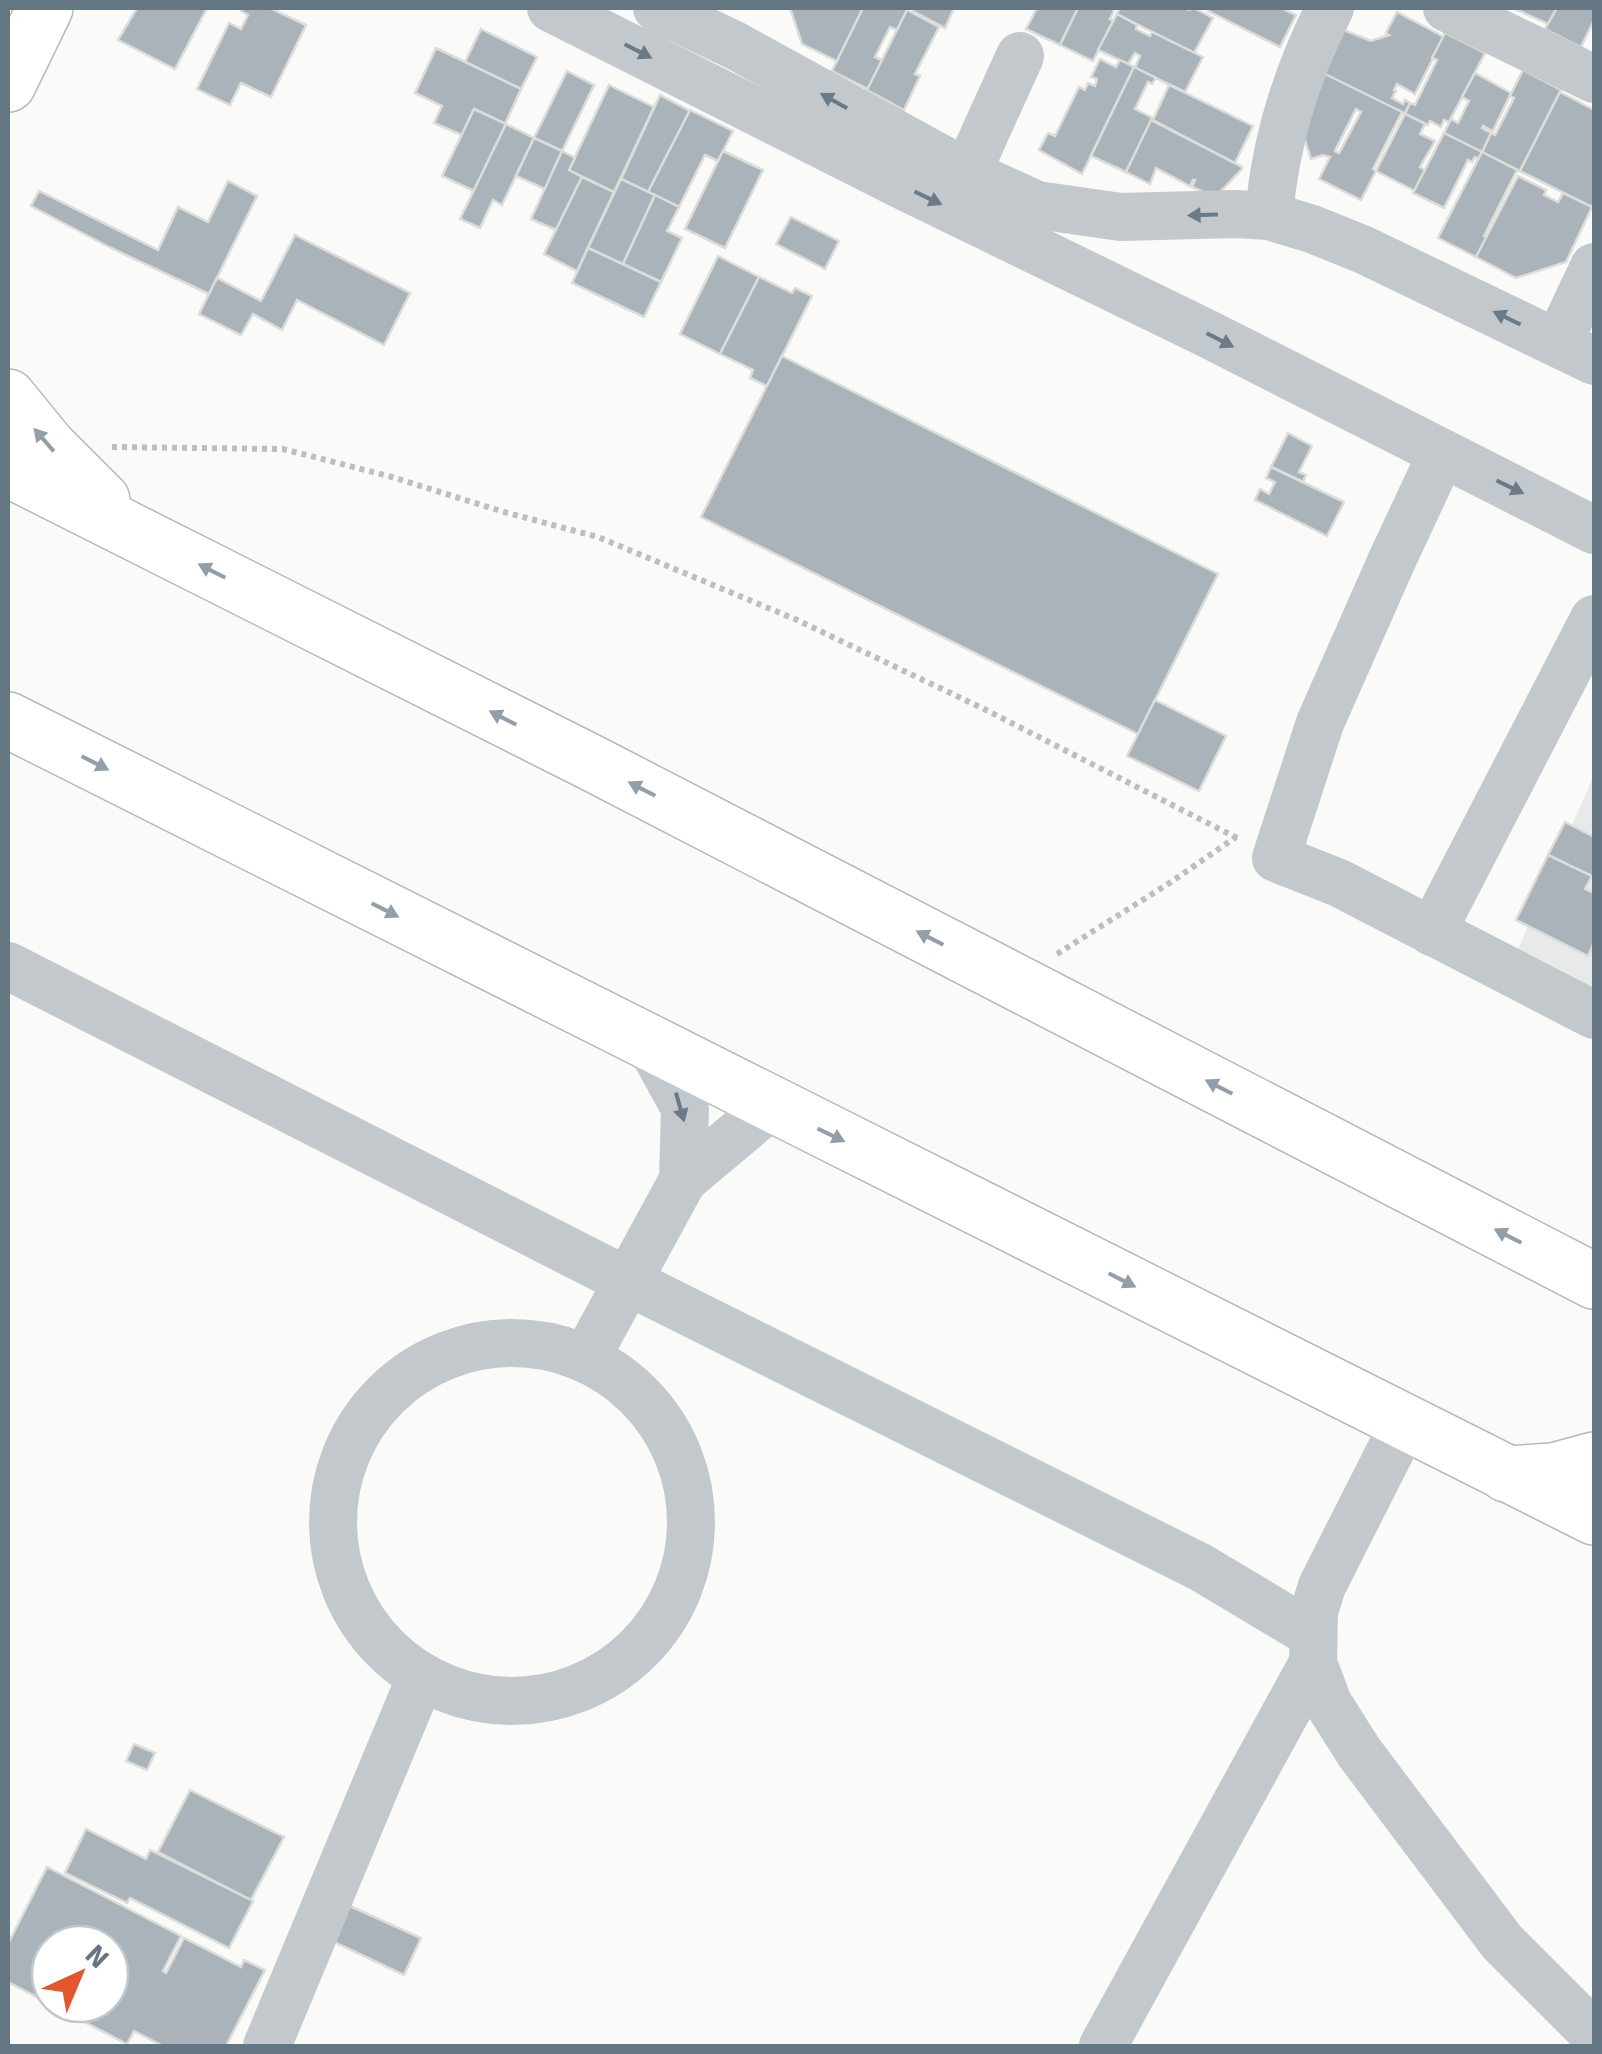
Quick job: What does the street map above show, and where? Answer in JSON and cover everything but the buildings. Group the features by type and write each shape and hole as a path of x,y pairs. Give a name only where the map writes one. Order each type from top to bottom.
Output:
{"highway":[{"path":"8,84 45,8"},
{"path":"8,397 28,458 132,531 608,771 1594,1281"},
{"path":"8,720 1594,1517"},
{"path":"1506,1474 1554,1471 1594,1460"}],"street":[{"path":"551,8 1594,530"},
{"path":"657,8 745,27 967,174 1038,204 1121,217 1269,216 1364,250 1576,352 1594,267"},
{"path":"1269,216 1273,174 1297,79 1330,8"},
{"path":"1460,10 1594,80"},
{"path":"967,174 1020,56"},
{"path":"1442,453 1320,724 1256,847 1339,883 1594,1015"},
{"path":"1432,932 1594,619"},
{"path":"8,966 1200,1567 1313,1648"},
{"path":"648,1041 685,1108 683,1180"},
{"path":"586,1358 683,1180 772,1105"},
{"path":"527,1342 586,1358 634,1390 670,1437 690,1492 691,1550 673,1606 638,1652 590,1686 534,1701 475,1699 421,1677 374,1638 344,1586 332,1526 340,1466 368,1413 412,1372 467,1348 527,1342"},
{"path":"1405,1422 1322,1586 1314,1612 1313,1648 1328,1703 1359,1752 1502,1942 1594,2034"},
{"path":"1103,2046 1313,1648"},
{"path":"267,2046 421,1677"}],"path":[{"path":"28,458 283,449 598,537 796,620 1256,847"},
{"path":"1014,982 1171,882 1256,847"}],"shaded area":[{"path":"1594,775 1594,1011 1508,972"}]}
